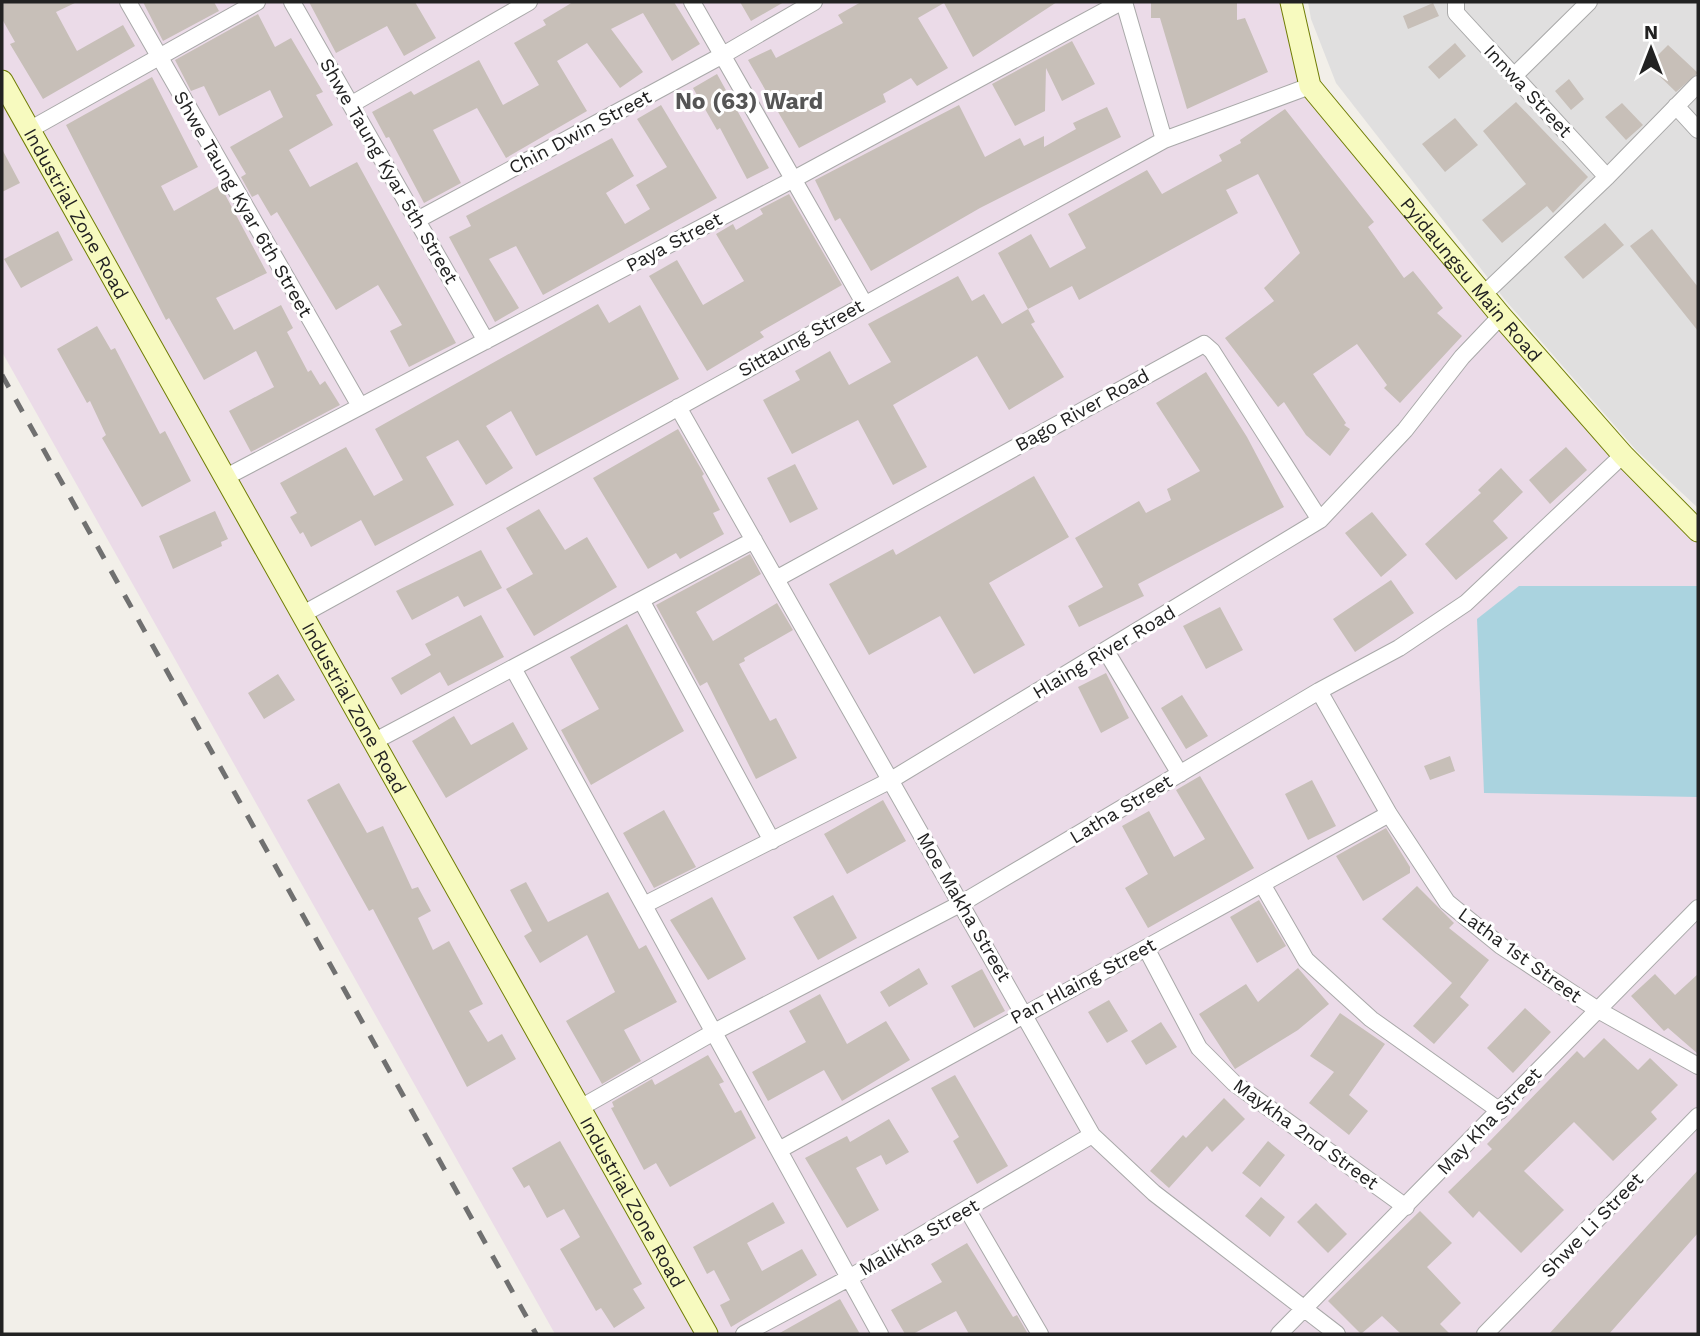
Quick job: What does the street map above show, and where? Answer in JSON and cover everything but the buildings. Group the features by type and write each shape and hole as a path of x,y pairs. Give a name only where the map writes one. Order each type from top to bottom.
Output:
{"street":[{"name":"Shwe Taung Kyar 6th Street","path":"128,2 360,406"},
{"path":"29,130 257,2"},
{"name":"Shwe Taung Kyar 5th Street","path":"292,2 419,219 486,341"},
{"path":"352,104 529,2"},
{"path":"692,2 864,303"},
{"name":"Chin Dwin Street","path":"419,219 723,55 814,2"},
{"name":"Paya Street","path":"226,477 794,179 1122,2 1164,140"},
{"name":"Pyidaungsu Main Road","path":"1291,2 1310,86 1501,316 1623,455 1698,531"},
{"name":"Innwa Street","path":"1456,2 1456,13 1607,177"},
{"path":"1514,76 1589,2"},
{"name":"Industrial Zone Road","path":"2,81 708,1334"},
{"path":"1483,295 1607,177 1698,84"},
{"name":"Sittaung Street","path":"303,614 1164,140 1310,86"},
{"path":"1676,106 1698,130"},
{"name":"Hlaing River Road","path":"644,905 891,780 1320,520 1405,430 1462,357 1501,316"},
{"name":"Bago River Road","path":"776,579 1204,344 1212,351 1320,520"},
{"name":"Moe Makha Street","path":"678,407 1093,1135 1154,1193 1337,1334"},
{"name":"Latha Street","path":"580,1108 714,1032 962,903 1319,691 1399,648 1466,603 1623,455"},
{"path":"374,741 754,540"},
{"path":"640,600 772,841"},
{"path":"1106,651 1180,774"},
{"path":"513,668 880,1334"},
{"name":"Latha 1st Street","path":"1319,691 1389,814 1447,902 1501,946 1598,1010 1698,1066"},
{"name":"Pan Hlaing Street","path":"779,1150 1389,814"},
{"path":"1262,884 1306,960 1371,1018 1500,1111"},
{"name":"May Kha Street","path":"1279,1334 1698,908"},
{"name":"Maykha 2nd Street","path":"1146,948 1199,1048 1234,1083 1406,1207"},
{"name":"Shwe Li Street","path":"1485,1334 1698,1116"},
{"name":"Malikha Street","path":"744,1334 849,1278 1093,1135"},
{"path":"967,1209 1040,1334"}],"shaded area":[{"path":"2,2 1294,2 1310,86 1698,529 1698,1334 555,1334 2,352"},
{"path":"1308,2 1698,2 1698,508 1636,450 1506,301 1336,83 1311,19"}],"water":[{"path":"1519,586 1698,586 1698,797 1484,793 1477,619"}],"railway":[{"path":"2,375 536,1334"}],"district":[{"name":"No (63) Ward","path":"749,101"}]}
